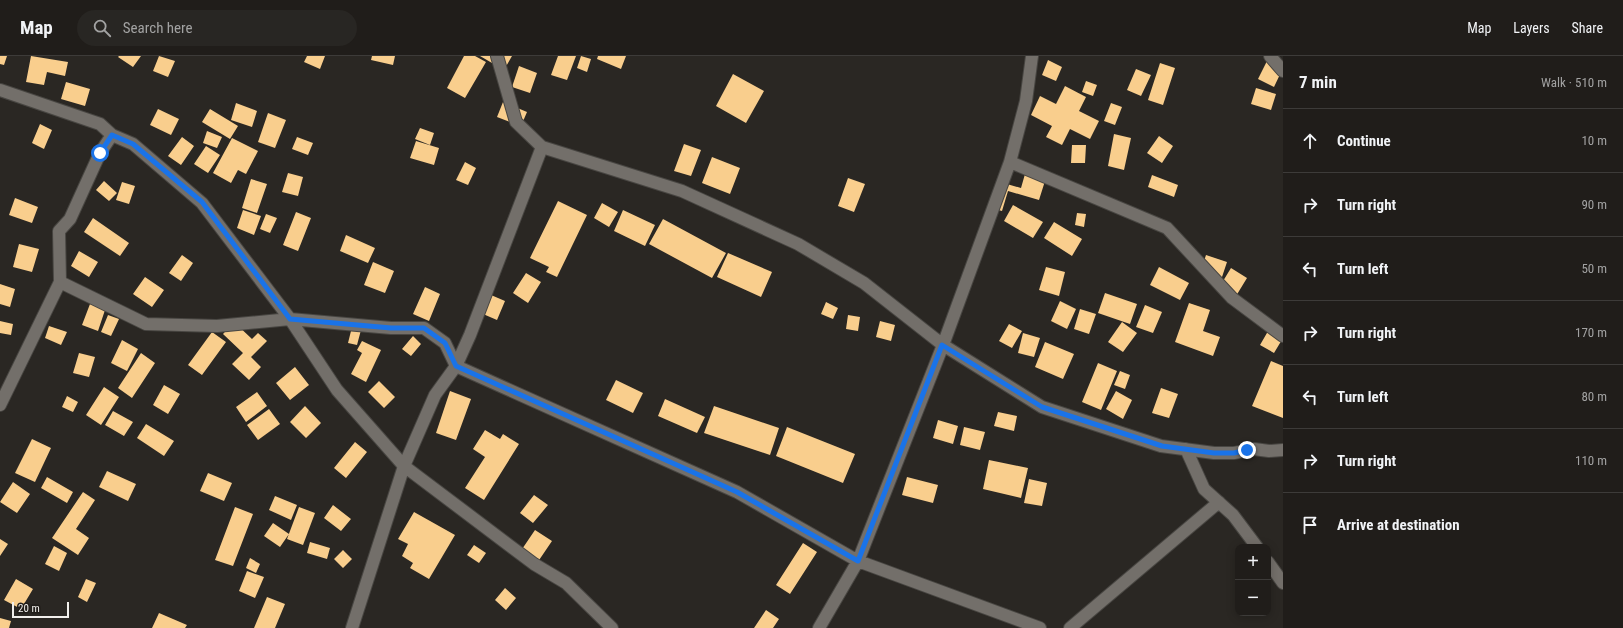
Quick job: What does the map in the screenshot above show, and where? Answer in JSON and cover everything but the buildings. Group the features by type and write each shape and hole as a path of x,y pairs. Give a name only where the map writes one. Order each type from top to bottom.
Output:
{"street":[{"path":"497,56 516,122 542,147 682,191 798,244 864,283 942,345 1042,407 1162,446 1214,453 1234,453 1254,449 1269,451 1283,450"},
{"path":"819,628 858,561 942,345 1010,162 1026,102 1032,56"},
{"path":"1270,56 1283,71"},
{"path":"0,90 100,124 112,135 133,144 202,202 290,319 337,390 404,466 534,564 566,583 612,628"},
{"path":"0,405 60,282 59,232 70,219 100,153 112,135"},
{"path":"352,628 404,466 435,395 456,366 470,335 542,147"},
{"path":"1010,162 1167,228 1232,298 1283,336"},
{"path":"60,282 146,324 217,326 290,319 391,328 424,328 445,343 456,366 737,492 858,561 1040,628"},
{"path":"1186,449 1204,489 1233,515 1255,544"},
{"path":"1070,628 1219,502"},
{"path":"1271,566 1283,583"}],"route":[{"path":"100,153 112,135 133,144 202,202 290,319 391,328 424,328 445,343 456,366 629,445 737,492 858,561 942,345 1042,407 1162,446 1214,453 1234,453 1247,450"}]}
